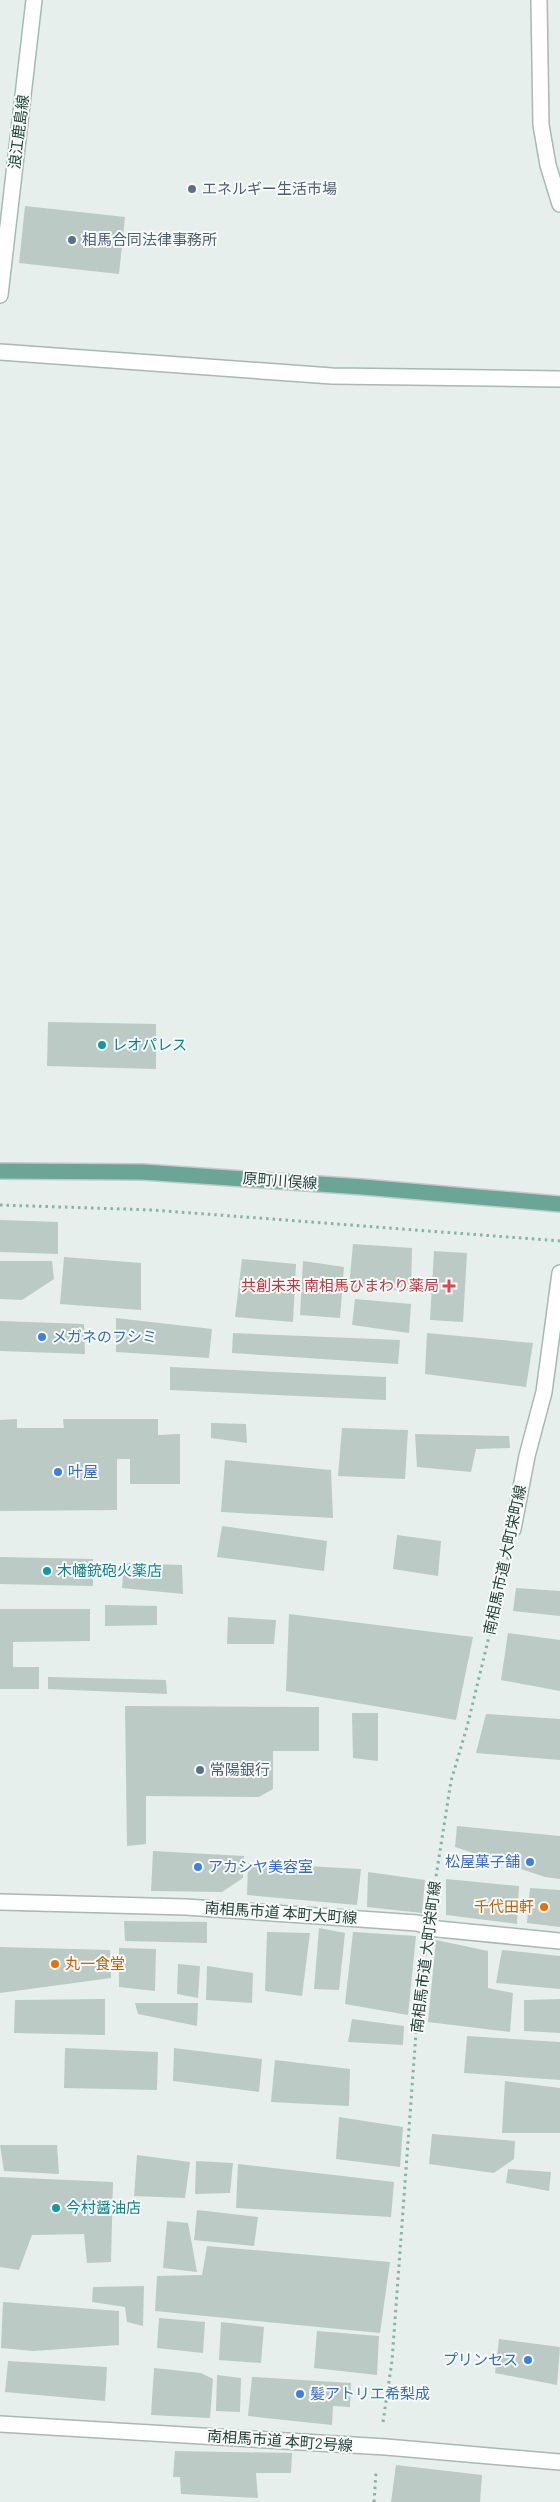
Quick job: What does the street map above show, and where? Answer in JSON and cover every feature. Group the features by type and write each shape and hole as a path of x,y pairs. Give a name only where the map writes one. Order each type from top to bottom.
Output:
{"main road":[{"name":"原町川俣線","path":"0,1171 142,1172 363,1187 560,1204"}],"street":[{"name":"浪江鹿島線","path":"0,295 34,0"},
{"path":"539,0 541,125 548,165 560,204"},
{"path":"0,352 332,376 560,379"},
{"name":"南相馬市道 大町栄町線","path":"513,1529 527,1456 544,1392 560,1273"},
{"name":"南相馬市道 本町大町線","path":"0,1902 186,1907 417,1923 438,1929 560,1942"},
{"name":"南相馬市道 本町2号線","path":"0,2424 379,2447 560,2462"}],"path":[{"path":"0,1205 153,1210 560,1241"},
{"name":"南相馬市道 大町栄町線","path":"374,2502 379,2447 392,2361 417,2019 428,1926 452,1781 498,1605 513,1529"}],"building":[{"name":"相馬合同法律事務所","path":"25,206 125,217 119,274 19,263"},
{"name":"レオパレス","path":"48,1022 156,1024 156,1069 47,1066"},
{"path":"0,1220 58,1222 58,1254 0,1252"},
{"path":"353,1244 412,1248 411,1291 349,1288"},
{"name":"共創未来 南相馬ひまわり薬局","path":"434,1251 467,1253 463,1322 430,1320"},
{"path":"64,1257 141,1263 141,1310 60,1304"},
{"path":"242,1259 296,1264 293,1322 235,1317"},
{"path":"0,1261 52,1261 54,1279 22,1300 0,1299"},
{"path":"303,1261 344,1267 340,1318 300,1315"},
{"path":"355,1299 411,1304 409,1333 352,1325"},
{"path":"116,1318 212,1329 209,1358 116,1352"},
{"name":"メガネのフシミ","path":"0,1321 84,1324 85,1354 0,1351"},
{"path":"233,1333 400,1340 398,1364 232,1353"},
{"path":"427,1333 533,1343 526,1387 425,1374"},
{"path":"170,1367 386,1377 386,1400 170,1390"},
{"name":"叶屋","path":"17,1419 17,1428 64,1428 63,1419 158,1419 158,1435 180,1434 180,1484 130,1484 130,1459 117,1459 117,1510 0,1511 0,1420"},
{"path":"211,1423 246,1424 247,1443 211,1438"},
{"path":"342,1428 408,1430 405,1479 338,1476"},
{"path":"415,1434 509,1436 510,1448 476,1449 471,1472 417,1467"},
{"path":"225,1460 331,1470 333,1518 221,1512"},
{"path":"222,1526 327,1541 324,1571 217,1557"},
{"path":"397,1535 441,1541 438,1576 393,1569"},
{"name":"木幡銃砲火薬店","path":"0,1557 93,1559 93,1586 0,1584"},
{"path":"124,1563 182,1565 183,1594 122,1588"},
{"path":"516,1588 560,1591 560,1616 513,1611"},
{"path":"105,1605 157,1606 157,1625 105,1626"},
{"path":"0,1609 90,1609 90,1641 13,1642 13,1667 39,1667 39,1689 0,1689"},
{"path":"289,1614 473,1637 456,1720 286,1691"},
{"path":"228,1617 276,1620 274,1644 227,1644"},
{"path":"508,1633 560,1640 560,1691 501,1680"},
{"path":"48,1677 166,1680 167,1694 48,1689"},
{"name":"常陽銀行","path":"125,1706 319,1707 319,1751 273,1751 273,1789 259,1797 146,1796 146,1844 127,1846"},
{"path":"352,1713 378,1713 378,1761 353,1758"},
{"path":"486,1714 560,1719 560,1760 476,1753"},
{"name":"松屋菓子舗","path":"457,1826 560,1836 560,1879 545,1877 455,1847"},
{"name":"アカシヤ美容室","path":"153,1851 244,1856 243,1878 222,1892 151,1891"},
{"path":"248,1863 361,1869 357,1905 247,1895"},
{"path":"368,1872 425,1880 422,1913 367,1907"},
{"path":"446,1879 519,1886 517,1924 446,1915"},
{"name":"千代田軒","path":"530,1888 560,1890 560,1927 527,1923"},
{"path":"124,1921 207,1922 207,1943 125,1941"},
{"path":"319,1928 345,1933 339,1990 314,1989"},
{"path":"267,1932 310,1933 302,1996 265,1991"},
{"path":"353,1932 416,1936 408,2015 345,2004"},
{"path":"436,1940 488,1951 488,1988 513,1993 510,2032 428,2022"},
{"name":"丸一食堂","path":"0,1947 110,1950 111,1978 0,1993"},
{"path":"119,1948 156,1949 155,1991 119,1987"},
{"path":"502,1950 560,1956 560,1989 496,1983"},
{"path":"178,1964 200,1966 198,1998 177,1994"},
{"path":"207,1966 253,1973 252,2003 206,2000"},
{"path":"105,1999 105,2035 14,2033 15,2000"},
{"path":"560,1999 560,2033 524,2031 524,2000"},
{"path":"135,2003 198,2003 197,2026 138,2014"},
{"path":"352,2019 404,2026 403,2045 348,2042"},
{"path":"467,2036 560,2042 560,2080 464,2073"},
{"path":"65,2048 158,2052 157,2090 64,2088"},
{"path":"174,2048 262,2059 259,2092 173,2081"},
{"path":"275,2060 350,2069 349,2106 271,2102"},
{"path":"505,2081 560,2088 560,2133 502,2133"},
{"path":"339,2117 403,2127 400,2167 336,2159"},
{"path":"432,2134 515,2141 514,2159 494,2173 429,2164"},
{"path":"0,2145 57,2145 59,2174 4,2171"},
{"path":"137,2155 190,2162 185,2198 134,2196"},
{"path":"196,2161 233,2163 230,2193 195,2194"},
{"path":"238,2164 394,2182 391,2217 236,2208"},
{"path":"508,2169 551,2172 549,2191 506,2183"},
{"name":"今村醤油店","path":"0,2177 113,2182 111,2262 87,2263 84,2234 32,2235 19,2270 0,2267"},
{"path":"197,2210 258,2217 254,2246 194,2240"},
{"path":"167,2221 188,2223 197,2272 163,2268"},
{"path":"207,2246 390,2262 380,2333 155,2311 157,2276 202,2275"},
{"path":"144,2286 143,2326 127,2322 125,2307 92,2302 93,2287"},
{"path":"3,2302 119,2311 119,2345 33,2351 1,2348"},
{"path":"159,2318 205,2322 203,2353 157,2348"},
{"path":"221,2322 264,2327 261,2363 219,2360"},
{"path":"317,2331 379,2336 377,2375 314,2368"},
{"name":"プリンセス","path":"499,2339 560,2347 557,2385 495,2373"},
{"path":"8,2361 107,2367 105,2401 5,2392"},
{"path":"154,2368 201,2373 213,2379 210,2418 151,2415"},
{"path":"217,2375 241,2378 240,2412 216,2411"},
{"name":"髪アトリエ希梨成","path":"252,2377 351,2383 350,2407 333,2406 332,2425 248,2416"},
{"path":"175,2451 292,2453 291,2473 256,2473 258,2498 181,2494 180,2477 173,2477"},
{"path":"396,2465 482,2475 480,2502 391,2502"}],"place":[{"name":"エネルギー生活市場","path":"192,189"},
{"name":"相馬合同法律事務所","path":"72,240"},
{"name":"レオパレス","path":"102,1045"},
{"name":"共創未来 南相馬ひまわり薬局","path":"449,1286"},
{"name":"メガネのフシミ","path":"42,1337"},
{"name":"叶屋","path":"58,1472"},
{"name":"木幡銃砲火薬店","path":"47,1571"},
{"name":"常陽銀行","path":"200,1770"},
{"name":"松屋菓子舗","path":"530,1862"},
{"name":"アカシヤ美容室","path":"198,1867"},
{"name":"千代田軒","path":"544,1907"},
{"name":"丸一食堂","path":"55,1964"},
{"name":"今村醤油店","path":"56,2208"},
{"name":"プリンセス","path":"528,2360"},
{"name":"髪アトリエ希梨成","path":"300,2394"}]}
